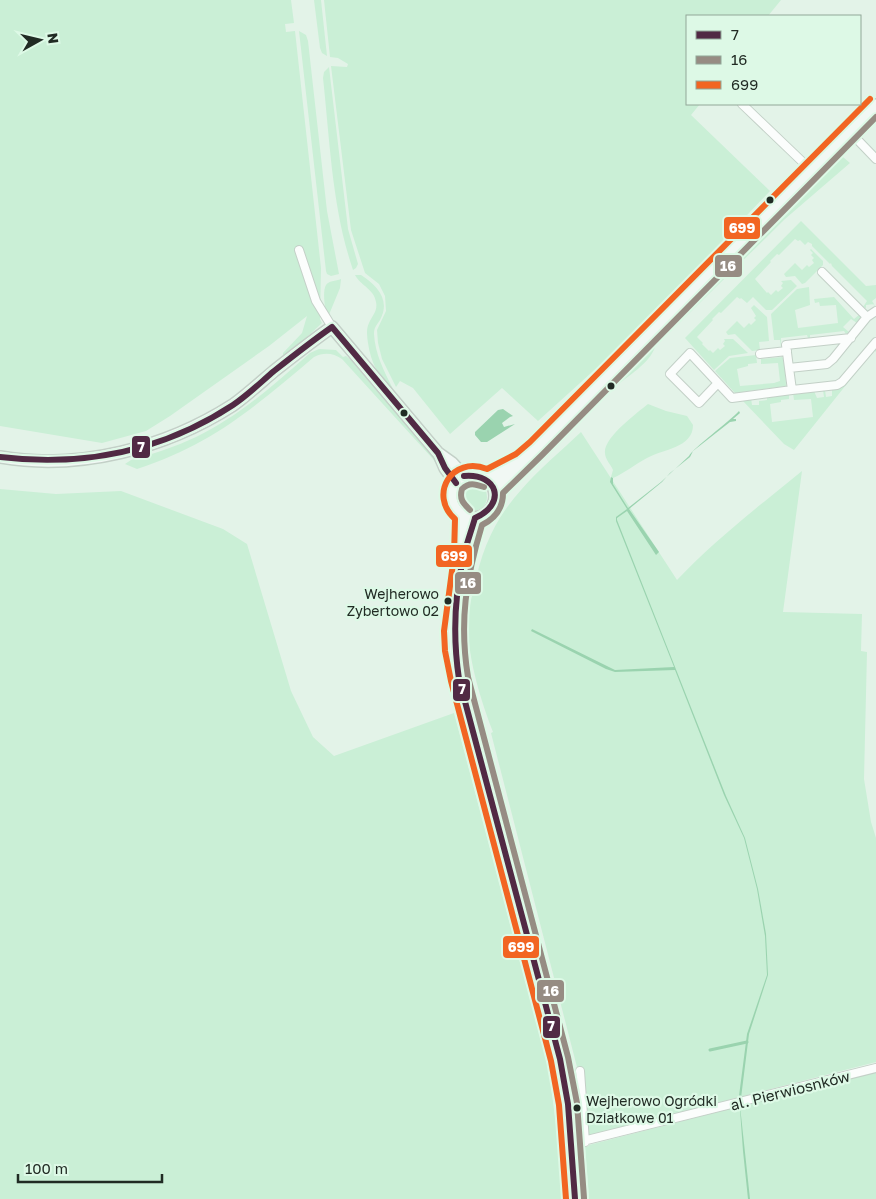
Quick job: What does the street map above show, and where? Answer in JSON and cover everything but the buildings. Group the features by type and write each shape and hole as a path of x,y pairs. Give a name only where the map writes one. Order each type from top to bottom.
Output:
{"street":[{"path":"743,105 812,171"},
{"path":"490,484 506,478 521,461 560,426 876,106"},
{"path":"850,132 876,159"},
{"path":"299,250 321,312 438,453 444,468 460,480"},
{"path":"822,272 867,317"},
{"path":"789,368 827,364 867,317 876,311"},
{"path":"0,457 32,460 71,460 113,454 181,433 233,404 332,327"},
{"path":"792,390 786,346 851,338"},
{"path":"718,383 699,403 670,374 690,353 718,383 732,398 837,385 842,382 876,342"},
{"path":"760,354 787,351"},
{"path":"476,474 490,484 495,496 491,508 481,516 469,517 458,512 452,502 452,490 460,480 476,474"},
{"path":"469,517 471,536 462,561 455,604 453,634 459,679 560,1060 568,1104 575,1199"},
{"name":"al. Pierwiosnków","path":"571,1144 586,1142 876,1068"},
{"path":"580,1071 586,1142"}],"shaded area":[{"path":"0,0 291,0 294,23 285,24 286,32 295,31 321,268 320,319 322,323 292,351 283,356 283,353 302,333 307,316 269,346 146,431 102,443 0,426"},
{"path":"314,0 321,0 327,56 322,53 320,48"},
{"path":"324,0 781,0 769,15 686,15 686,105 699,105 691,115 770,191 632,336 538,421 502,388 450,434 413,388 400,381 396,387 382,359 377,330 386,311 385,296 379,284 365,273 351,230 331,66 347,67 348,64 338,58 330,57"},
{"path":"299,31 306,35 308,41 327,211 339,274 331,276 326,271"},
{"path":"329,67 348,229 358,264 353,270 340,223 333,175 323,78 324,72"},
{"path":"837,152 850,163 785,219 655,347 644,364 615,387 612,386 629,362 645,348"},
{"path":"801,221 866,286 876,285 876,298 872,301 874,304 866,305 866,308 863,307 867,301 812,244 808,242 805,245 800,240 795,239 770,261 755,279 771,295 776,290 778,292 783,288 781,281 791,280 797,286 772,310 766,310 753,297 747,303 737,297 712,319 697,337 713,353 718,348 720,350 725,346 723,344 724,339 733,339 748,353 729,356 714,370 685,338"},
{"path":"811,249 823,261 823,265 802,284 795,276 786,277 784,274 795,263 802,270 807,265 809,267 814,263"},
{"path":"355,275 361,275 372,283 381,294 383,300 383,313 374,334 376,348 393,389 376,369 369,350 367,330 376,308 375,298"},
{"path":"341,279 340,288 328,317 324,301 326,285"},
{"path":"809,287 810,305 795,310 798,328 838,323 836,305 820,306 819,302 815,303 814,299 834,297 854,319 860,314 860,320 857,323 851,319 843,327 849,332 846,334 844,331 810,335 810,338 807,335 781,338 781,347 780,340 774,340 771,314 797,289"},
{"path":"754,305 767,317 769,341 759,342 760,350 752,351 735,334 728,335 726,332 737,321 744,328 749,323 751,325 756,320 754,318 756,316 751,308"},
{"path":"876,347 876,352 874,350 794,450 784,444 742,400 751,398 752,405 759,405 759,401 767,400 767,396 789,394 789,399 770,404 772,422 813,417 811,399 794,400 793,393 814,391 817,398 824,397 823,390 825,390 826,397 832,396 832,389 846,384"},
{"path":"319,349 336,350 343,357 346,356 352,361 424,444 441,467 439,468 433,459 342,359 328,354 314,357 252,408 211,436 164,459 137,469 125,464 131,460 180,444 212,429 270,388 310,353"},
{"path":"756,355 757,363 748,364 748,366 737,369 740,386 780,381 778,363 761,364 761,359 782,357 785,361 786,386 735,393 715,371 730,358"},
{"path":"648,404 687,416 693,425 692,433 688,439 676,447 647,458 613,478 611,477 613,470 605,455 609,440"},
{"path":"503,409 513,416 502,423 504,427 515,424 487,442 481,442 475,435 475,432 498,410"},
{"path":"739,411 740,413 733,419 736,419 736,421 730,422 694,450"},
{"path":"581,432 677,580 722,537 802,471 783,612 862,614 861,651 867,652 864,779 871,822 876,838 876,1062 588,1136 578,1071 491,733 493,732 476,681 468,629 469,608 477,574 485,548 496,524 503,512 528,482"},
{"path":"693,451 690,457 675,469 689,456"},
{"path":"611,477 613,478 613,484 628,508 667,477 629,509 659,552 656,555 627,511 617,520 726,796 745,838 758,889 766,934 768,975 749,1034 740,1106 750,1199 748,1199 739,1096 747,1034 767,975 765,936 757,889 744,838 724,795 675,670 615,672 531,631 532,629 615,670 674,667 616,521 616,517 627,509 610,482"},
{"path":"506,482 510,487 484,529 481,531 474,530 480,520 494,509 498,491"},
{"path":"473,483 483,487 487,497 483,507 473,511 463,507 459,497 463,487"},
{"path":"0,489 56,494 121,491 223,529 247,544 291,691 313,737 334,756 454,713 549,1071 556,1125 562,1199 0,1199"},
{"path":"467,677 576,1079 576,1086 567,1070 465,678"},
{"path":"876,1071 876,1199 589,1199 585,1147 589,1145"}],"waterway":[{"path":"710,1050 747,1042"}],"transit line":[{"name":"699","path":"566,1199 559,1105 551,1061 451,681 445,651 444,631 454,556 455,519 447,509 444,489 454,472 474,466 487,469 516,454 530,442 870,99"},
{"name":"16","path":"584,1198 577,1103 568,1057 468,677 465,657 464,619 468,582 476,544 482,525 498,512 503,493 876,117"},
{"name":"7","path":"0,457 31,460 62,460 92,457 121,452 179,434 233,405 281,365 332,327 438,453 445,468 456,483"},
{"name":"7","path":"464,476 476,476 485,479 491,484 494,491 495,498 492,505 475,518"},
{"name":"16","path":"470,510 462,501 462,489 472,484 484,487"},
{"name":"7","path":"475,518 463,559 456,604 455,634 459,679 560,1059 568,1104 575,1199"}],"place":[{"name":"Wejherowo Zybertowo 02","path":"448,601"},
{"name":"Wejherowo Ogródki Działkowe 01","path":"577,1108"}]}
